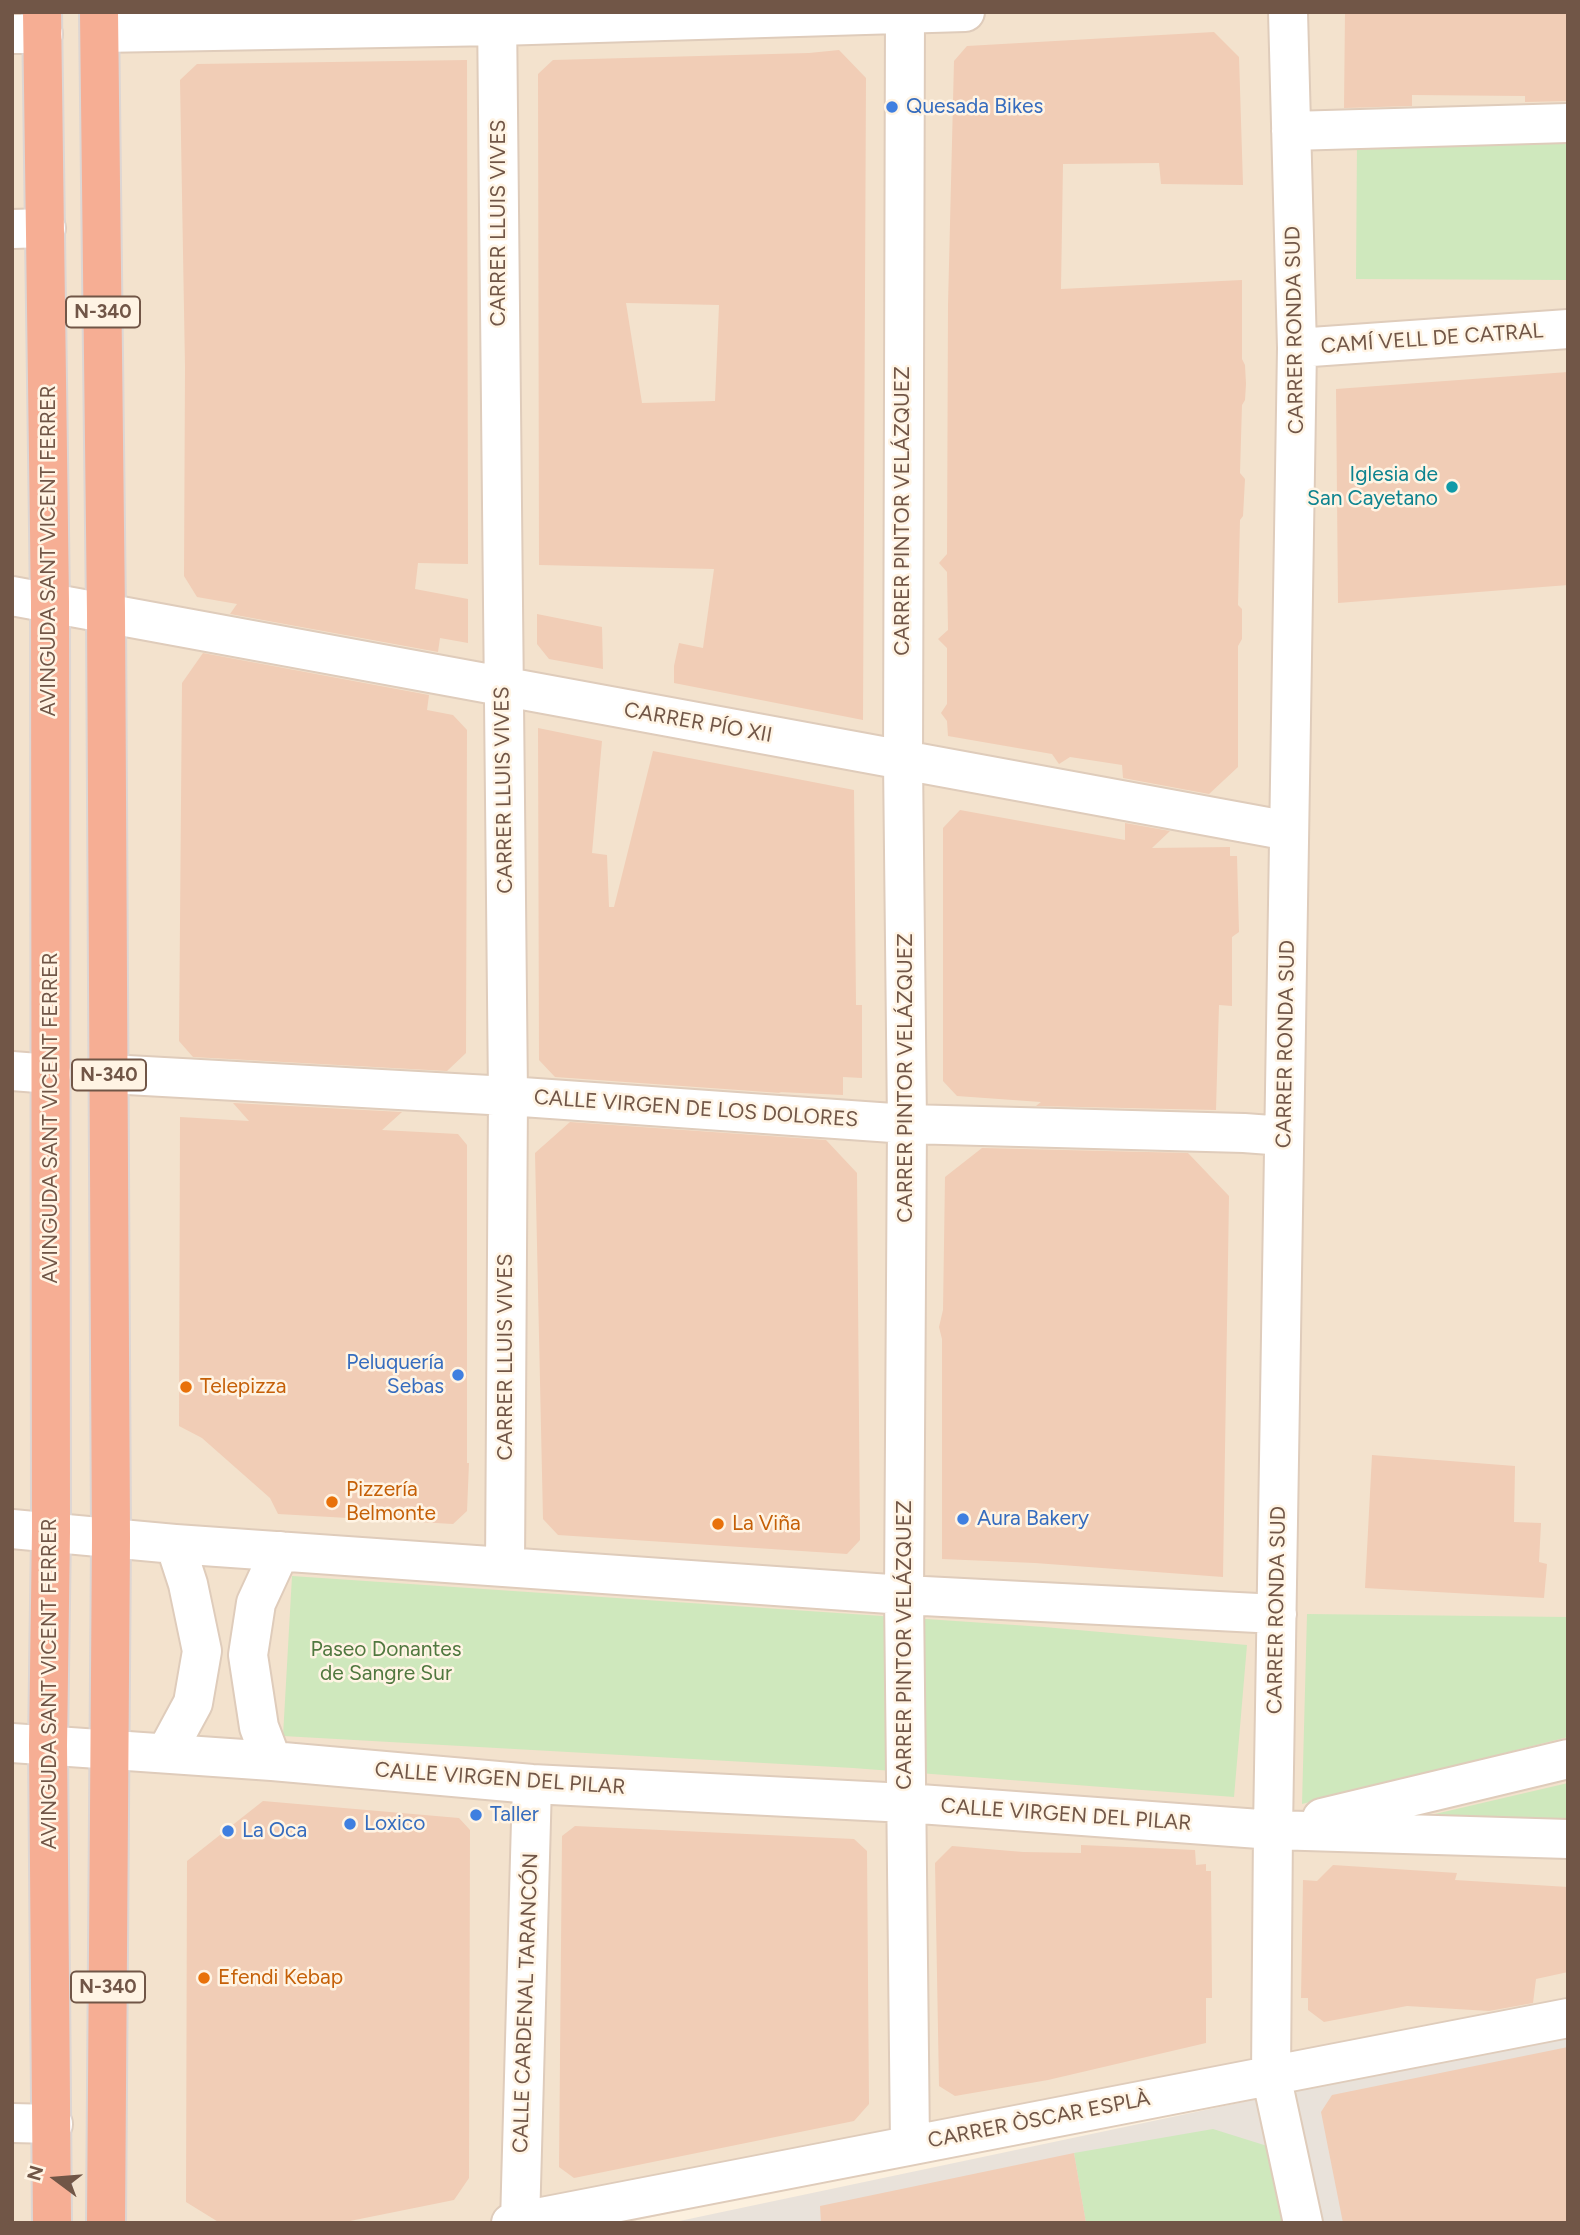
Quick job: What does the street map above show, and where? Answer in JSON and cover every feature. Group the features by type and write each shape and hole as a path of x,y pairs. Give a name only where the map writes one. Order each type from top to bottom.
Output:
{"highway":[{"name":"N-340","path":"100,23 110,1074 111,1751 106,2223"},
{"name":"AVINGUDA SANT VICENT FERRER","path":"32,27 29,229 50,602 51,1532 30,1744 53,2124 52,2223"}],"street":[{"path":"100,23 965,12"},
{"name":"CARRER RONDA SUD","path":"1288,12 1297,348 1271,2075 1303,2223"},
{"name":"CARRER PINTOR VELÁZQUEZ","path":"905,14 903,761 907,1124 904,1595 910,2145"},
{"name":"CARRER LLUIS VIVES","path":"497,19 508,1096 505,1567"},
{"path":"1291,131 1568,123"},
{"name":"CAMÍ VELL DE CATRAL","path":"1297,348 1568,329"},
{"name":"CARRER PÍO XII","path":"12,596 1289,831"},
{"path":"12,1071 51,1074"},
{"name":"CALLE VIRGEN DE LOS DOLORES","path":"110,1074 508,1096 907,1124 1284,1136"},
{"path":"12,1529 175,1544 904,1595 1278,1614"},
{"path":"166,1753 193,1703 202,1651 188,1584 175,1544"},
{"path":"272,1761 259,1727 248,1655 256,1603 280,1551"},
{"name":"CALLE VIRGEN DEL PILAR","path":"30,1744 272,1761 532,1784 906,1803 1273,1830 1568,1839"},
{"path":"1273,1830 1568,1759"},
{"name":"CALLE CARDENAL TARANCÓN","path":"517,2222 532,1784"},
{"name":"CARRER ÒSCAR ESPLÀ","path":"517,2222 1568,2018"},
{"path":"12,2123 53,2124"}],"shaded area":[{"path":"12,12 1568,12 1568,2022 624,2223 12,2223"},
{"path":"1568,2027 1568,2223 670,2223 1333,2083"}],"green space":[{"path":"1357,142 1568,144 1568,280 1356,279"},
{"name":"Paseo Donantes de Sangre Sur","path":"292,1576 1044,1627 1247,1645 1234,1797 853,1768 283,1736"},
{"path":"1307,1614 1568,1617 1568,1737 1302,1804"},
{"path":"1568,1783 1568,1824 1405,1821"},
{"path":"1213,2129 1280,2150 1292,2223 1086,2223 1074,2153"}],"building":[{"path":"1345,12 1568,12 1568,101 1525,102 1525,96 1412,95 1412,106 1344,108"},
{"path":"1214,32 1239,57 1243,185 1161,184 1159,163 1063,164 1061,289 1242,280 1242,359 1246,384 1242,405 1240,473 1245,479 1243,516 1240,520 1238,605 1242,609 1242,639 1238,646 1238,767 1209,794 1123,778 1122,765 1070,757 1059,764 1052,754 948,736 947,721 941,713 947,704 947,648 938,639 948,630 947,572 939,563 947,554 948,305 954,61 967,46"},
{"path":"839,50 866,78 863,720 674,683 674,666 679,643 703,648 714,569 539,565 538,74 553,60","holes":["626,303 719,305 715,401 642,403"]},
{"path":"467,60 468,564 418,563 415,589 468,599 468,643 440,638 438,652 230,614 237,604 197,597 184,576 185,367 180,80 197,64"},
{"name":"Iglesia de San Cayetano","path":"1568,372 1568,585 1338,603 1336,389"},
{"path":"537,614 602,627 603,669 549,659 537,644"},
{"path":"203,653 429,695 427,710 453,715 467,730 466,1053 447,1071 193,1057 179,1041 182,683"},
{"path":"538,728 602,741 592,853 607,855 609,907 614,907 653,751 854,790 856,1005 862,1005 862,1078 843,1077 843,1095 555,1077 539,1060"},
{"path":"960,810 1125,840 1125,823 1170,831 1152,848 1230,847 1230,856 1237,856 1239,932 1232,937 1232,1006 1219,1005 1216,1110 1036,1106 1041,1102 957,1096 943,1081 943,828"},
{"path":"233,1103 402,1112 382,1130 458,1134 467,1145 469,1463 467,1511 453,1524 278,1514 270,1498 202,1438 179,1426 180,1117 249,1121"},
{"path":"570,1122 826,1140 857,1173 860,1540 847,1554 558,1535 543,1519 535,1153"},
{"path":"982,1148 1188,1153 1229,1196 1223,1577 942,1559 942,1339 939,1327 943,1310 945,1177"},
{"path":"1372,1455 1515,1466 1514,1522 1541,1523 1539,1562 1547,1564 1544,1598 1365,1588"},
{"path":"263,1801 459,1818 470,1830 469,2178 454,2200 340,2223 220,2223 186,2202 187,1861"},
{"path":"575,1826 854,1839 867,1851 869,2104 854,2121 574,2178 559,2167 562,1836"},
{"path":"1081,1845 1195,1850 1196,1865 1206,1864 1206,1871 1211,1871 1212,1998 1206,1998 1206,2043 1048,2080 955,2096 939,2086 935,1863 952,1846 1023,1852 1081,1853"},
{"path":"1333,1865 1457,1873 1455,1880 1568,1887 1568,1972 1536,1979 1533,2003 1489,2011 1407,2006 1324,2022 1308,2010 1308,1998 1301,1998 1303,1880 1317,1881"},
{"path":"1568,2047 1568,2223 1343,2223 1321,2112 1332,2095"},
{"path":"1074,2153 1086,2223 821,2223 820,2206"}],"place":[{"name":"Quesada Bikes","path":"892,107"},
{"name":"Iglesia de San Cayetano","path":"1452,487"},
{"name":"Peluquería Sebas","path":"458,1375"},
{"name":"Telepizza","path":"186,1387"},
{"name":"Pizzería Belmonte","path":"332,1502"},
{"name":"Aura Bakery","path":"963,1519"},
{"name":"La Viña","path":"718,1524"},
{"name":"Taller","path":"476,1815"},
{"name":"Loxico","path":"350,1824"},
{"name":"La Oca","path":"228,1831"},
{"name":"Efendi Kebap","path":"204,1978"}]}
